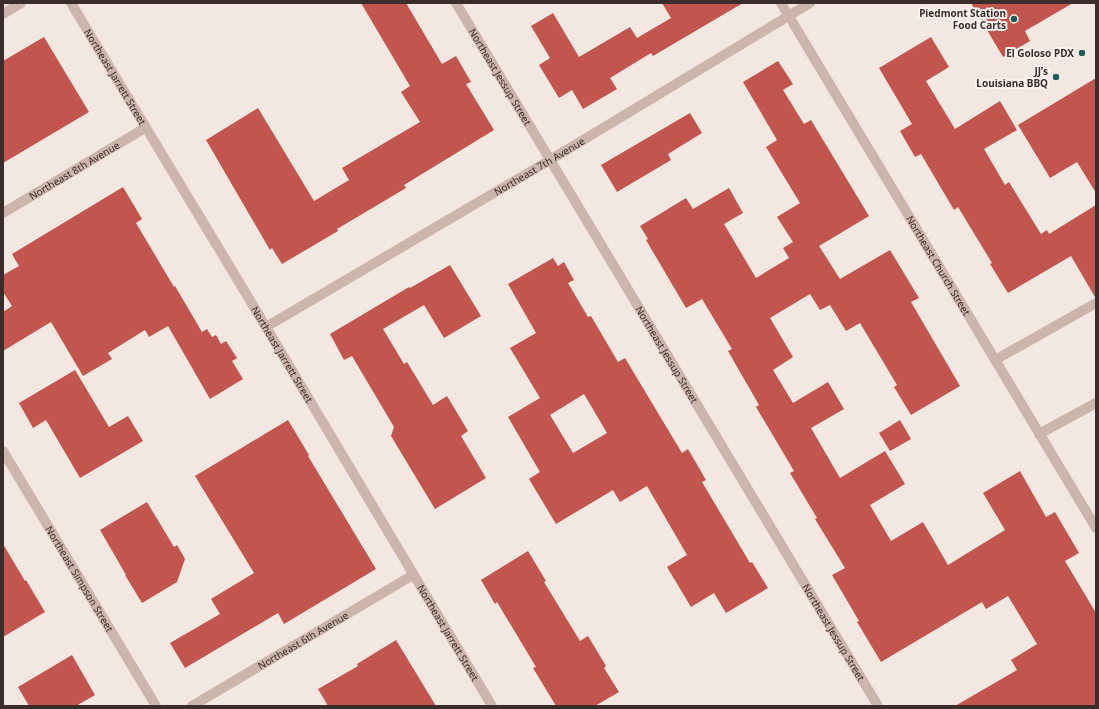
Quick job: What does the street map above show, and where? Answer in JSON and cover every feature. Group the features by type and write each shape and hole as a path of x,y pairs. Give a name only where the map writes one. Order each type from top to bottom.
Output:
{"street":[{"path":"3,14 21,3"},
{"name":"Northeast Jarrett Street","path":"71,3 492,706"},
{"name":"Northeast Jessup Street","path":"456,3 878,706"},
{"name":"Northeast Church Street","path":"781,3 1096,528"},
{"name":"Northeast 7th Avenue","path":"266,327 550,160 810,3"},
{"name":"Northeast 8th Avenue","path":"3,213 145,128"},
{"path":"995,360 1096,303"},
{"path":"1040,434 1096,403"},
{"name":"Northeast Simpson Street","path":"3,451 156,706"},
{"name":"Northeast 6th Avenue","path":"192,706 413,575"}],"building":[{"path":"361,3 406,3 442,64 456,56 471,82 466,84 494,130 404,185 406,188 337,229 338,231 282,264 272,248 270,250 206,140 258,108 314,201 349,180 342,168 420,122 401,92 410,86"},
{"path":"662,3 743,3 653,56 651,53 610,78 617,89 583,109 572,90 559,98 539,65 550,58 531,26 553,13 579,57 630,27 637,38 671,18"},
{"path":"971,3 1073,3 1025,31 1030,41 1003,57"},
{"path":"44,37 89,112 3,163 3,61"},
{"path":"931,37 949,67 926,81 955,129 1000,101 1017,130 984,149 1005,185 1009,182 1041,234 1047,230 1049,234 1096,205 1096,297 1071,256 1008,293 990,264 992,263 958,207 954,210 921,154 915,157 900,131 912,124 879,68"},
{"path":"778,61 793,84 783,90 804,124 811,120 869,216 819,246 840,279 890,250 919,298 911,302 960,386 911,415 894,387 897,385 860,323 846,331 830,305 820,310 810,294 770,318 793,357 773,370 793,403 828,382 844,409 811,428 840,478 885,451 905,484 870,505 891,541 923,522 948,565 1005,530 983,493 1020,471 1046,517 1055,512 1079,553 1065,561 1096,613 1096,706 955,706 1017,670 1011,660 1037,644 1008,596 986,609 982,602 881,662 857,622 859,621 832,575 845,568 815,519 817,518 790,473 794,471 756,407 759,405 728,351 732,349 702,299 686,308 646,240 648,239 640,226 686,198 693,209 729,188 743,213 724,224 756,278 789,258 783,248 793,242 777,217 800,203 766,147 777,140 743,82"},
{"path":"1096,78 1096,193 1077,162 1050,178 1018,125"},
{"path":"690,113 702,133 668,154 671,160 617,192 601,165"},
{"path":"123,187 142,219 136,223 202,332 207,329 212,337 216,335 221,344 226,341 237,358 232,361 243,379 210,399 168,326 149,337 145,330 108,353 112,359 83,376 51,322 3,351 3,312 12,306 3,292 3,275 19,266 12,254"},
{"path":"553,258 558,266 564,262 574,280 568,283 588,317 591,316 618,362 625,358 682,453 688,449 706,480 702,482 750,563 752,562 768,588 726,613 714,593 691,607 667,567 687,555 647,486 620,502 613,490 556,524 529,479 540,472 508,417 540,398 510,348 536,333 508,284","holes":["584,394 607,433 573,453 550,415"]},
{"path":"450,265 481,316 444,338 424,305 383,329 404,364 407,362 433,405 447,396 468,431 461,436 486,478 435,509 391,436 394,427 352,356 344,360 330,334 409,287 410,288"},
{"path":"75,370 109,427 128,416 143,441 80,478 46,420 33,428 19,403"},
{"path":"288,420 376,569 284,624 278,613 185,668 170,643 220,614 211,599 254,573 195,476"},
{"path":"900,420 911,439 890,451 879,433"},
{"path":"147,502 174,547 177,545 185,559 177,582 142,603 100,530"},
{"path":"3,544 45,612 3,637"},
{"path":"528,551 546,581 544,582 580,641 588,636 606,666 604,668 619,692 595,706 556,706 533,668 536,667 497,602 495,604 481,580"},
{"path":"396,640 436,706 328,706 318,689 358,666 357,664"},
{"path":"72,655 95,695 76,706 29,706 18,687"}],"place":[{"name":"Piedmont Station Food Carts","path":"1014,19"},
{"name":"El Goloso PDX","path":"1082,53"},
{"name":"JJ’s Louisiana BBQ","path":"1056,77"}]}
